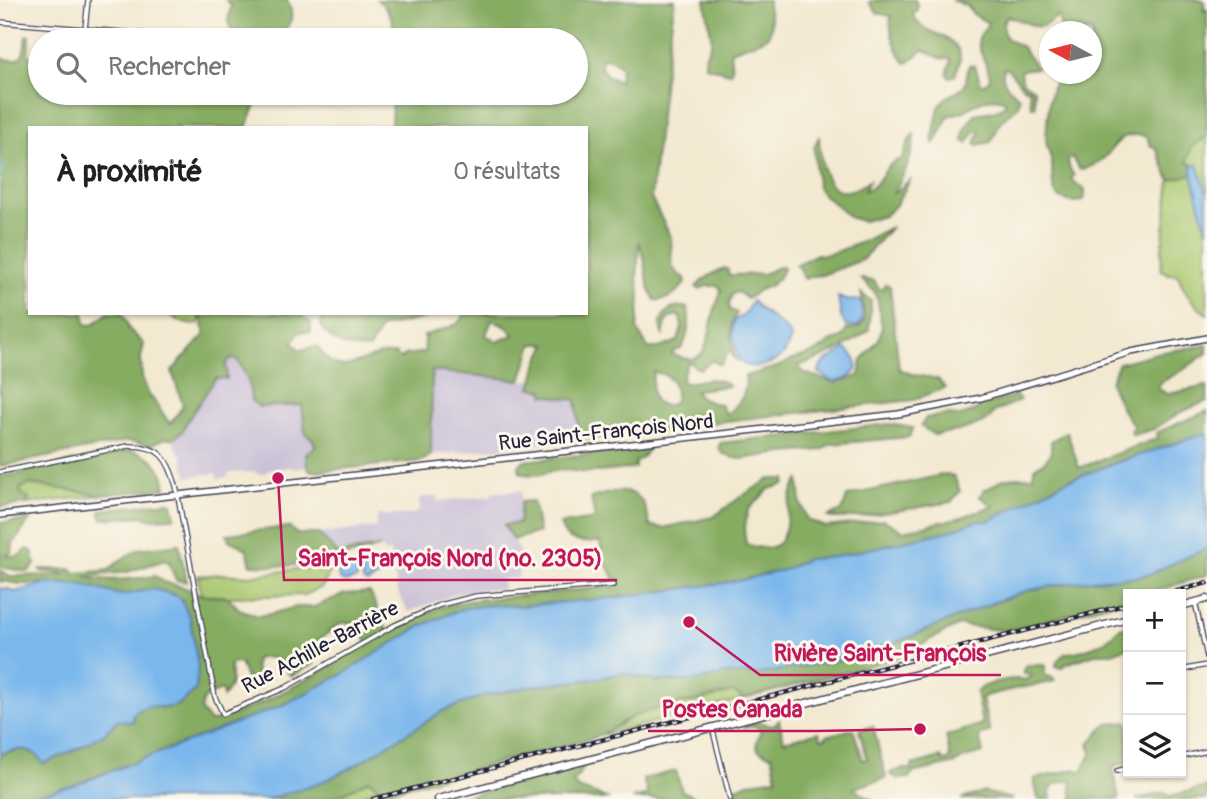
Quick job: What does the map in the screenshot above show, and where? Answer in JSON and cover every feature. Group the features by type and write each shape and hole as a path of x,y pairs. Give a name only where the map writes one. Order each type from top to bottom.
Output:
{"main road":[{"path":"1186,605 1207,599"},
{"path":"438,799 1123,620"}],"street":[{"path":"85,28 88,0"},
{"path":"0,22 73,28"},
{"name":"Rue Saint-François Nord","path":"0,515 898,414 981,398 1131,352 1207,338"},
{"path":"0,472 120,447 140,446 154,450 167,462 178,495"},
{"name":"Rue Achille-Barrière","path":"178,495 215,697 222,714 285,688 395,625 440,605 477,596 612,584"},
{"path":"1195,602 1207,656"},
{"path":"1186,669 1207,665"},
{"path":"712,727 730,799"},
{"path":"1186,756 1207,751"},
{"path":"1117,771 1123,769"}],"shaded area":[{"path":"230,359 238,360 249,383 251,400 303,405 305,433 315,443 315,447 306,453 307,467 268,470 266,473 257,474 230,473 228,477 217,479 216,473 187,477 182,455 174,445 174,438 183,431 216,377 226,378 226,364"},
{"path":"432,371 533,381 531,388 544,390 544,395 576,400 578,440 431,455"},
{"path":"521,491 519,523 505,525 520,552 518,578 503,579 503,589 483,589 456,594 408,612 398,592 390,552 384,553 381,547 337,554 319,534 376,527 377,515 413,514 420,510 419,498 437,496 438,501 491,496 492,492"}],"green space":[{"path":"226,0 287,0 291,12 290,22 286,28 230,28 228,21 231,5"},
{"path":"377,0 675,0 651,198 671,237 672,266 685,278 686,283 668,298 655,300 649,287 639,243 637,279 640,300 637,329 648,348 659,348 678,341 682,327 680,317 676,315 667,320 663,335 661,323 666,313 675,307 681,307 687,308 688,329 681,349 672,354 692,359 699,356 707,343 721,289 718,286 699,289 696,287 725,268 728,274 732,275 763,274 781,266 784,267 778,279 747,299 738,292 732,294 730,310 737,313 731,331 736,362 731,352 728,352 721,364 713,360 700,369 691,362 687,364 682,382 714,380 729,386 695,390 700,397 720,404 726,414 742,398 745,376 818,351 830,342 842,338 847,329 860,326 864,317 861,293 871,301 869,330 836,351 800,365 804,373 835,383 859,376 862,360 879,339 882,327 874,291 861,279 874,281 879,289 883,289 885,284 890,286 899,369 938,379 945,388 913,400 587,439 579,433 576,400 544,395 544,390 531,388 538,362 547,344 533,344 521,380 432,371 431,455 422,461 311,471 307,467 306,453 315,445 305,433 302,405 259,407 251,400 249,383 238,360 230,359 226,364 227,379 216,378 183,431 174,438 163,439 152,445 128,441 0,466 0,58 20,58 28,35 28,105 256,105 247,126 28,126 28,315 84,315 85,324 92,325 105,315 123,315 128,328 144,344 141,357 142,377 149,395 170,424 183,406 172,371 205,334 200,315 301,315 311,323 311,332 299,332 293,343 300,350 317,346 331,362 346,366 380,355 397,354 400,359 405,355 425,352 424,336 455,325 464,315 588,315 588,126 391,126 392,105 588,105 588,28 394,28 385,8","holes":["602,57 621,67 619,82 601,69","492,320 507,327 514,335 496,342 488,337 486,335","653,372 672,381 675,401 670,405 655,402 652,390"]},
{"path":"705,0 768,0 771,25 769,33 761,41 730,52 730,73 705,66 705,56 712,41"},
{"path":"915,0 918,6 912,13 918,22 952,42 959,52 960,59 955,76 949,77 947,74 951,61 949,58 923,50 905,63 894,41 891,16 877,13 869,2"},
{"path":"951,0 1203,0 1203,10 1207,12 1207,136 1192,147 1187,161 1193,166 1192,174 1170,180 1156,148 1150,145 1147,137 1130,135 1119,141 1102,159 1086,168 1080,170 1072,157 1068,160 1074,176 1071,179 1085,190 1082,201 1068,201 1056,194 1053,188 1052,161 1047,146 1053,85 1102,84 1102,21 1059,21 1058,16 1051,21 1039,21 1038,27 1007,16 1003,31 1007,39 1022,47 1037,68 1022,70 1020,73 1023,82 1034,89 1035,107 1031,106 1029,89 1023,87 1007,68 1004,68 1004,82 1020,98 1018,106 1000,123 991,142 975,144 980,131 976,130 967,143 963,141 968,124 975,114 994,111 1005,105 1005,101 995,98 948,116 934,144 932,141 939,107 947,97 965,85 969,65 975,66 981,84 990,79 978,42 988,23 973,14 968,6"},
{"path":"1197,0 1207,10 1207,314 1189,297 1178,275 1161,270 1170,180 1175,178"},
{"path":"914,134 910,159 893,194 911,179 895,206 884,216 863,221 851,218 817,186 814,148 819,136 820,153 828,180 839,190 848,191 869,181 864,191 875,184 890,165 902,159"},
{"path":"891,227 862,260 804,279 801,269 795,265 817,254 824,255 862,242"},
{"path":"172,315 200,315 198,324 179,321"},
{"path":"323,315 437,315 381,328 369,349 348,347 331,338 321,327"},
{"path":"1207,345 1207,353 1160,383 1158,389 1168,394 1207,386 1207,401 1179,413 1154,429 1133,435 1130,431 1134,426 1122,410 1110,382 1119,363 1157,353"},
{"path":"1016,395 1020,400 994,412 983,423 934,435 921,426 926,418 960,416"},
{"path":"1207,411 1207,433 1064,482 989,521 976,521 950,531 833,557 807,559 787,569 738,581 613,598 520,606 486,605 419,627 343,674 300,697 247,720 75,785 41,794 0,798 0,754 30,751 44,763 104,734 117,720 134,719 133,714 148,705 173,706 154,589 121,595 83,585 0,582 0,570 10,576 64,575 40,569 69,569 77,573 109,570 139,549 179,544 187,582 176,580 168,561 127,572 85,577 120,580 155,576 164,582 201,595 228,597 239,609 258,616 296,607 314,607 344,594 370,592 387,631 437,608 467,601 615,586 613,575 604,564 600,542 572,540 565,535 560,524 595,519 591,498 603,494 623,491 635,495 644,505 650,526 663,528 713,517 770,479 786,479 785,484 769,489 748,510 744,530 746,544 763,548 775,546 782,539 789,503 799,480 801,504 808,520 826,527 884,520 903,531 962,517 993,506 979,496 983,490 1004,479 1033,476 1034,468 1051,454 1051,441 1067,432 1079,468 1158,438 1156,433","holes":["358,622 367,643 252,707 210,722 201,710 203,700 209,695 222,690 223,697 229,688 230,664 240,663 251,691 260,686 256,659 273,658 291,676 314,664 308,648 341,623"]},
{"path":"890,424 913,428 909,437 831,444 822,450 740,459 722,453 719,448 720,443"},
{"path":"649,448 642,458 635,462 635,468 594,472 557,470 531,475 520,472 519,466 523,461"},
{"path":"128,450 143,454 154,461 162,473 166,488 103,495 29,484 21,488 20,492 29,499 26,504 0,507 0,477"},
{"path":"946,474 954,476 960,491 951,502 859,517 827,517 842,511 847,496"},
{"path":"29,484 103,495 26,504 29,499 20,492 21,488"},
{"path":"533,501 539,532 513,540 504,525 519,523 521,502"},
{"path":"172,503 175,516 173,518 148,519 143,516 103,519 100,515 101,510"},
{"path":"30,520 13,544 12,553 5,556 18,556 27,549 32,551 35,565 28,572 0,567 0,523"},
{"path":"289,527 297,534 319,534 338,554 381,547 330,561 284,566 251,565 247,549 229,540 227,534"},
{"path":"1207,548 1207,575 1163,589 1123,589 1123,600 1007,631 959,625 905,656 744,699 733,692 661,708 631,717 593,738 358,799 379,788 369,780 340,795 325,799 267,799 337,775 445,710 484,696 623,673 644,679 707,679 725,674 761,674 834,661 1029,590 1150,574"},
{"path":"318,566 329,569 329,574 322,587 305,595 201,595 198,576 249,576"},
{"path":"1123,628 1123,649 1112,653 1098,653 1061,668 1056,666 1065,653 1094,646 1105,641"},
{"path":"1026,665 1045,665 1045,676 1055,680 985,696 982,699 990,732 979,736 983,753 956,763 912,773 909,778 898,779 891,775 890,773 902,769 912,769 912,765 941,757 943,761 948,760 950,757 946,736 982,724 976,692 986,685 1000,681 1025,680 1031,676 1024,674"},
{"path":"733,692 744,699 603,735 633,716"},
{"path":"779,720 784,741 819,732 821,739 853,729 863,760 867,759 859,730 873,726 886,778 854,788 871,799 731,799 736,788 750,782 777,778 772,756 758,750 760,729 744,726 756,721 770,726"},
{"path":"1123,722 1123,764 1113,766 1119,799 1073,799 1072,780 1055,784 1050,791 1051,799 1038,799 1034,779 1075,769 1081,772 1092,753 1089,743 1107,724"},
{"path":"585,766 573,783 578,788 609,799 455,799"},
{"path":"676,771 682,791 700,799 633,799 648,795 643,779"},
{"path":"369,779 379,788 356,799 325,799 340,795"},
{"path":"1207,787 1207,799 1136,799 1165,792 1169,796"},
{"path":"984,792 1013,799 961,799"}],"water":[{"path":"1198,164 1207,195 1207,233 1192,174 1193,166"},
{"path":"838,297 861,301 862,318 857,327 846,326 841,317"},
{"path":"752,301 791,337 781,357 760,366 749,366 739,361 733,336 735,320 744,315"},
{"path":"845,348 857,365 853,374 833,382 819,373 825,362"},
{"path":"1207,433 1207,548 1150,574 1029,590 902,640 834,661 761,674 725,674 698,681 656,681 623,673 484,696 445,710 347,770 315,785 267,799 0,799 41,794 75,785 283,705 343,674 419,627 461,609 486,605 520,606 613,598 738,581 787,569 807,559 833,557 949,531 976,521 989,521 1064,482"},
{"path":"371,561 379,576 367,583 363,581 362,574 363,562"},
{"path":"353,565 357,568 357,579 344,582 338,571 340,566"},
{"path":"47,583 83,585 121,595 154,589 181,599 190,618 198,666 196,689 175,706 145,707 133,714 133,722 117,720 104,734 43,764 30,751 18,750 0,754 0,588 15,592"}],"waterway":[{"path":"0,160 0,175"}],"railway":[{"path":"1185,589 1207,583"},
{"path":"373,799 1123,605"}],"place":[{"name":"Saint-François Nord (no. 2305)","path":"278,478"},
{"name":"Rivière Saint-François","path":"689,622"},
{"name":"Postes Canada","path":"920,729"}]}
